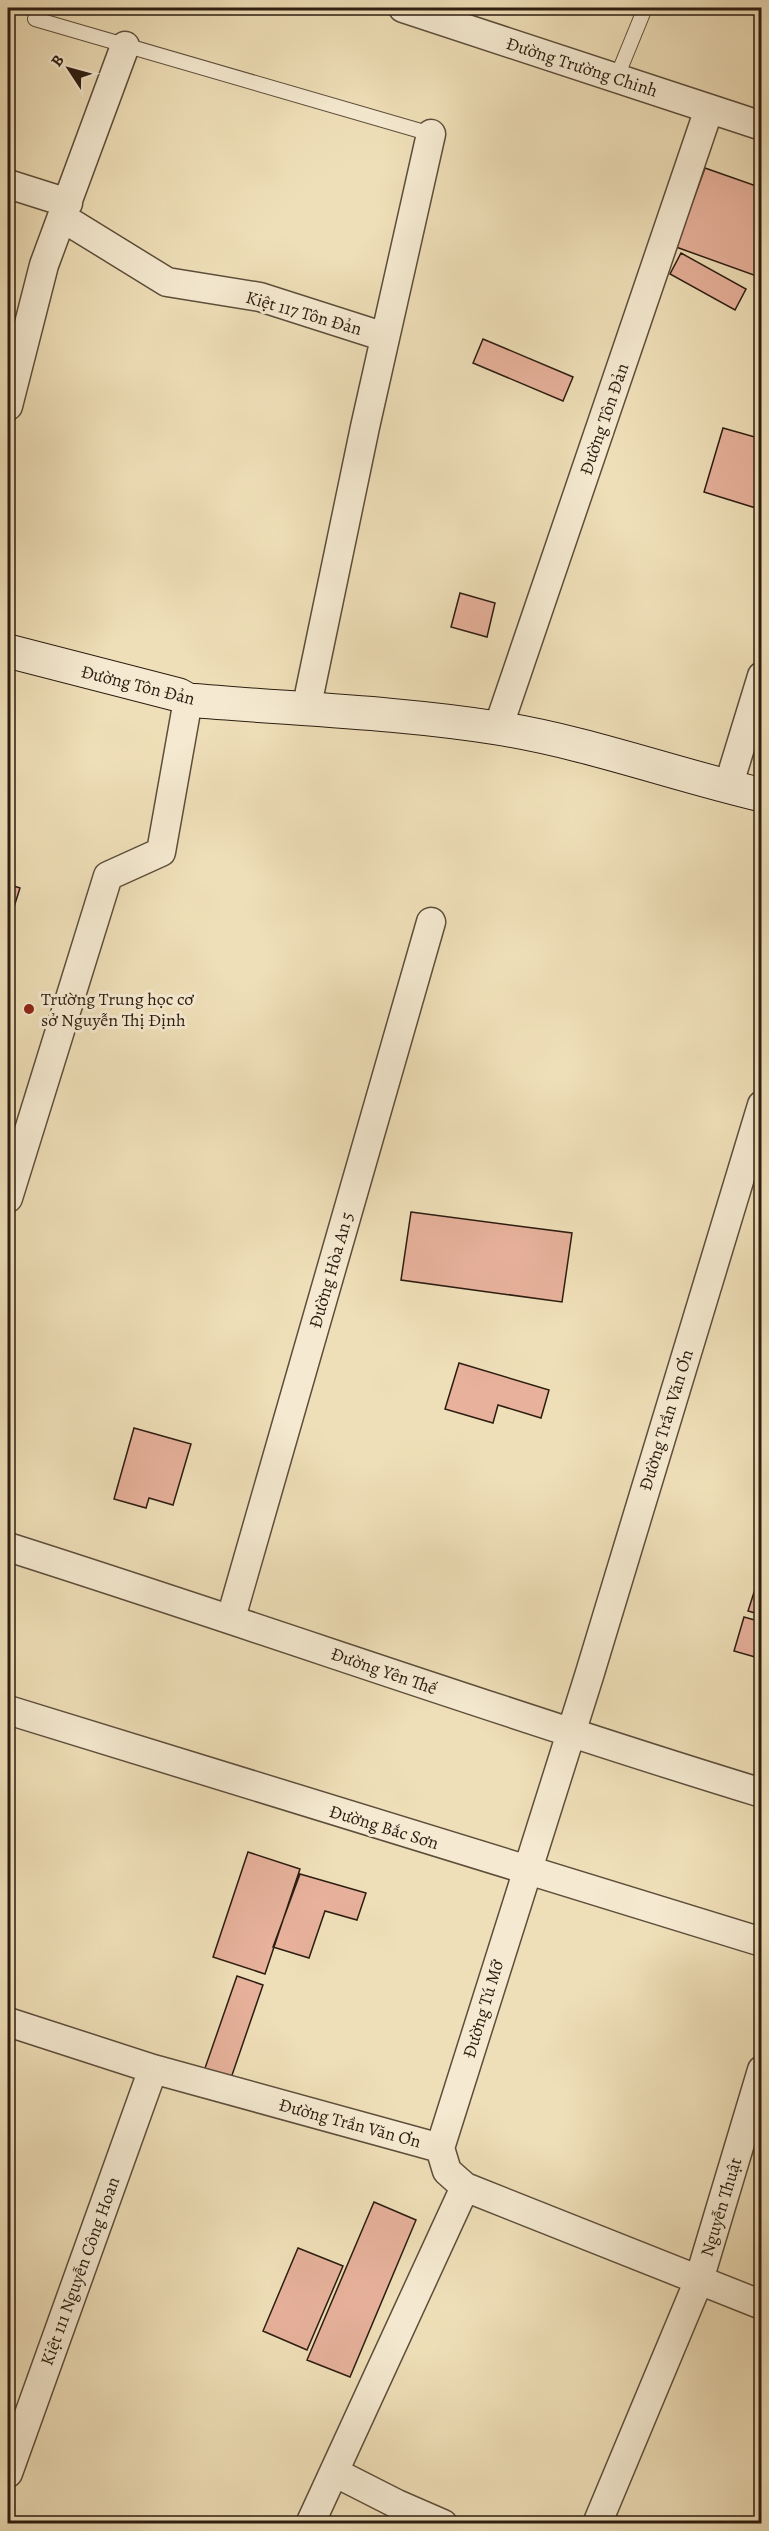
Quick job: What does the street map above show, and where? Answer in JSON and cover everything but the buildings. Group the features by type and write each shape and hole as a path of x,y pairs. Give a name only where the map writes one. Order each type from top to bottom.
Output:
{"street":[{"name":"Đường Trường Chinh","path":"403,8 762,126"},
{"path":"8,406 44,265 125,46"},
{"name":"Đường Tôn Đản","path":"498,728 709,109"},
{"path":"306,710 385,337 431,134"},
{"name":"Kiệt 117 Tôn Đản","path":"8,184 66,210 167,282 260,297 385,337"},
{"name":"Đường Tôn Đản","path":"8,651 179,695 188,700 395,716 498,728 570,744 762,795"},
{"path":"728,787 762,676"},
{"path":"8,1198 108,876 160,852 188,700"},
{"name":"Đường Hòa An 5","path":"231,1618 430,922"},
{"name":"Đường Trần Văn Ơn","path":"542,1823 762,1105"},
{"name":"Đường Yên Thế","path":"8,1547 231,1618 571,1734 762,1793"},
{"name":"Đường Bắc Sơn","path":"8,1710 762,1942"},
{"name":"Đường Tú Mỡ","path":"440,2148 542,1823"},
{"name":"Đường Trần Văn Ơn","path":"8,2022 153,2069 440,2148 447,2171 465,2187 699,2280"},
{"name":"Kiệt 111 Nguyễn Công Hoan","path":"8,2473 153,2069"},
{"name":"Nguyễn Thuật","path":"762,2070 699,2280 762,2305"},
{"path":"310,2523 465,2187"},
{"path":"597,2523 699,2280"},
{"path":"334,2472 397,2504 443,2523"}],"lane":[{"path":"616,79 645,8"},
{"path":"35,19 431,134"}],"place":[{"name":"Trường Trung học cơ sở Nguyễn Thị Định","path":"29,1009"}]}
